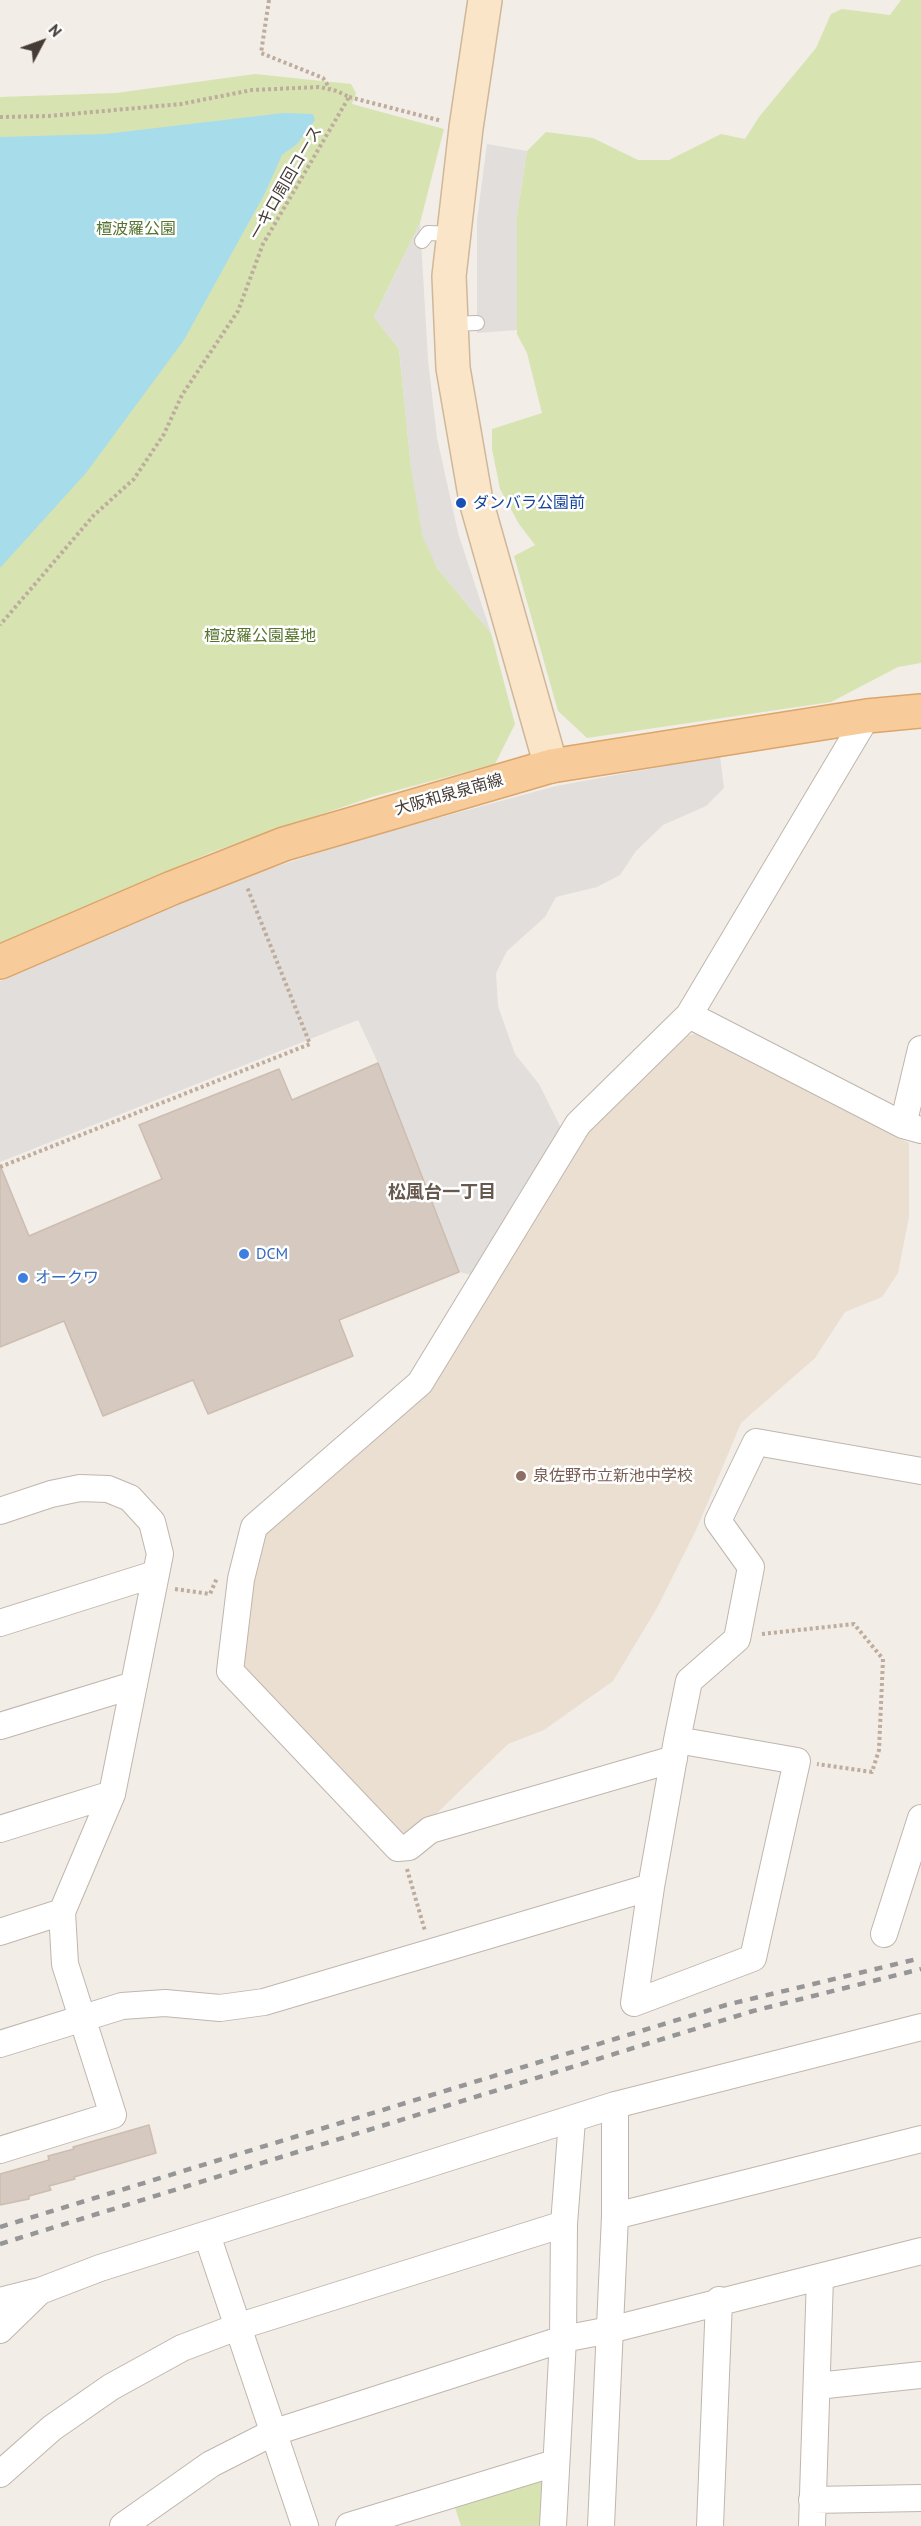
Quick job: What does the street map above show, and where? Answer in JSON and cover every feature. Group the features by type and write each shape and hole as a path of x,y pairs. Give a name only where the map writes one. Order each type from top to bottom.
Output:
{"main road":[{"name":"大阪和泉泉南線","path":"0,962 131,915 237,863 284,844 551,766 711,749 867,716 921,711"}],"street":[{"path":"485,0 466,128 449,276 464,324 453,368 476,501 551,766"},
{"path":"867,716 689,1015 578,1124 420,1383 254,1527 241,1579 230,1671 398,1848 409,1847 430,1830 675,1749 796,1761 753,1958 634,2003 651,1887 675,1749 689,1681 737,1639 752,1567 718,1521 756,1443 921,1471"},
{"path":"689,1015 912,1127 921,1050"},
{"path":"0,1511 51,1494 80,1488 108,1489 130,1498 152,1522 160,1554 112,1794 62,1912 65,1964 113,2115 0,2150"},
{"path":"0,1623 154,1580"},
{"path":"0,1726 134,1685"},
{"path":"0,1829 112,1794"},
{"path":"884,1934 914,1861 921,1818"},
{"path":"0,2044 122,2006 165,2003 220,2008 264,2002 651,1887"},
{"path":"0,1932 62,1912"},
{"path":"0,2301 40,2291 100,2268 304,2202 615,2105 921,2027"},
{"path":"601,2526 615,2216 615,2105"},
{"path":"552,2526 563,2339 564,2224 572,2120"},
{"path":"615,2216 921,2139"},
{"path":"0,2474 52,2428 111,2387 182,2348 237,2327 564,2224"},
{"path":"207,2235 305,2526"},
{"path":"123,2526 211,2464 272,2433 563,2339 610,2330 719,2300 921,2251"},
{"path":"812,2526 820,2277"},
{"path":"0,2330 40,2291"},
{"path":"710,2526 719,2300"},
{"path":"817,2386 921,2375"},
{"path":"350,2526 555,2463"},
{"path":"812,2500 921,2498"}],"lane":[{"path":"422,241 428,233 454,234"}],"path":[{"path":"268,0 261,53 323,78 330,89"},
{"path":"0,117 49,116 180,104 252,90 319,87 466,128"},
{"name":"一キロ周回コース","path":"0,625 94,515 134,479 164,434 182,396 238,310 263,244 350,97"},
{"path":"0,1167 310,1044 237,863"},
{"path":"154,1580 210,1594"},
{"path":"737,1639 855,1624 883,1659 879,1750 872,1772 796,1761"},
{"path":"413,1891 432,1952"}],"shaded area":[{"path":"487,144 527,151 517,215 517,330 477,333 477,220"},
{"path":"420,223 428,360 437,438 458,533 491,633 437,568 422,535 411,467 399,349 374,317"},
{"path":"720,756 724,788 706,806 663,825 636,851 620,875 597,887 556,897 545,917 507,951 496,973 498,1006 515,1054 539,1084 562,1130 518,1195 472,1275 459,1272 378,1063 358,1020 0,1162 0,981 178,903 253,874 361,839 556,786"},
{"name":"泉佐野市立新池中学校","path":"701,1033 909,1143 909,1217 898,1273 882,1297 845,1312 815,1358 741,1423 697,1528 657,1608 613,1681 544,1730 508,1744 432,1818 403,1840 239,1669 259,1531 427,1387 589,1123 680,1037"}],"green space":[{"path":"901,0 921,0 921,663 898,667 831,702 587,738 558,711 514,556 535,545 519,524 500,489 492,449 492,429 542,413 527,353 517,334 517,215 527,151 546,132 593,138 638,160 669,160 721,134 745,139 759,117 816,48 831,14 842,9 890,15"},
{"name":"檀波羅公園墓地","path":"255,74 351,84 356,93 352,104 444,129 420,223 374,317 399,349 411,467 437,568 491,633 515,724 495,764 372,797 212,852 0,943 0,97 116,93"},
{"path":"540,2477 546,2481 545,2526 461,2526 454,2504"}],"water":[{"name":"檀波羅公園","path":"283,113 313,114 315,120 297,144 282,155 265,193 184,340 86,473 0,568 0,137 105,134"}],"building":[{"name":"DCM","path":"378,1063 459,1272 339,1320 353,1356 208,1414 193,1380 103,1416 64,1321 0,1347 0,1165 29,1236 162,1179 139,1125 279,1069 292,1100"},
{"path":"149,2125 156,2153 49,2186 51,2190 29,2196 29,2199 0,2205 0,2174 49,2160 48,2156 74,2149 73,2147"}],"railway":[{"path":"0,2227 726,2005 921,1958"},
{"path":"0,2244 753,2011 921,1969"}],"place":[{"name":"ダンバラ公園前","path":"461,503"},
{"name":"DCM","path":"244,1254"},
{"name":"オークワ","path":"23,1278"},
{"name":"泉佐野市立新池中学校","path":"521,1476"}],"district":[{"name":"松風台一丁目","path":"442,1193"}]}
